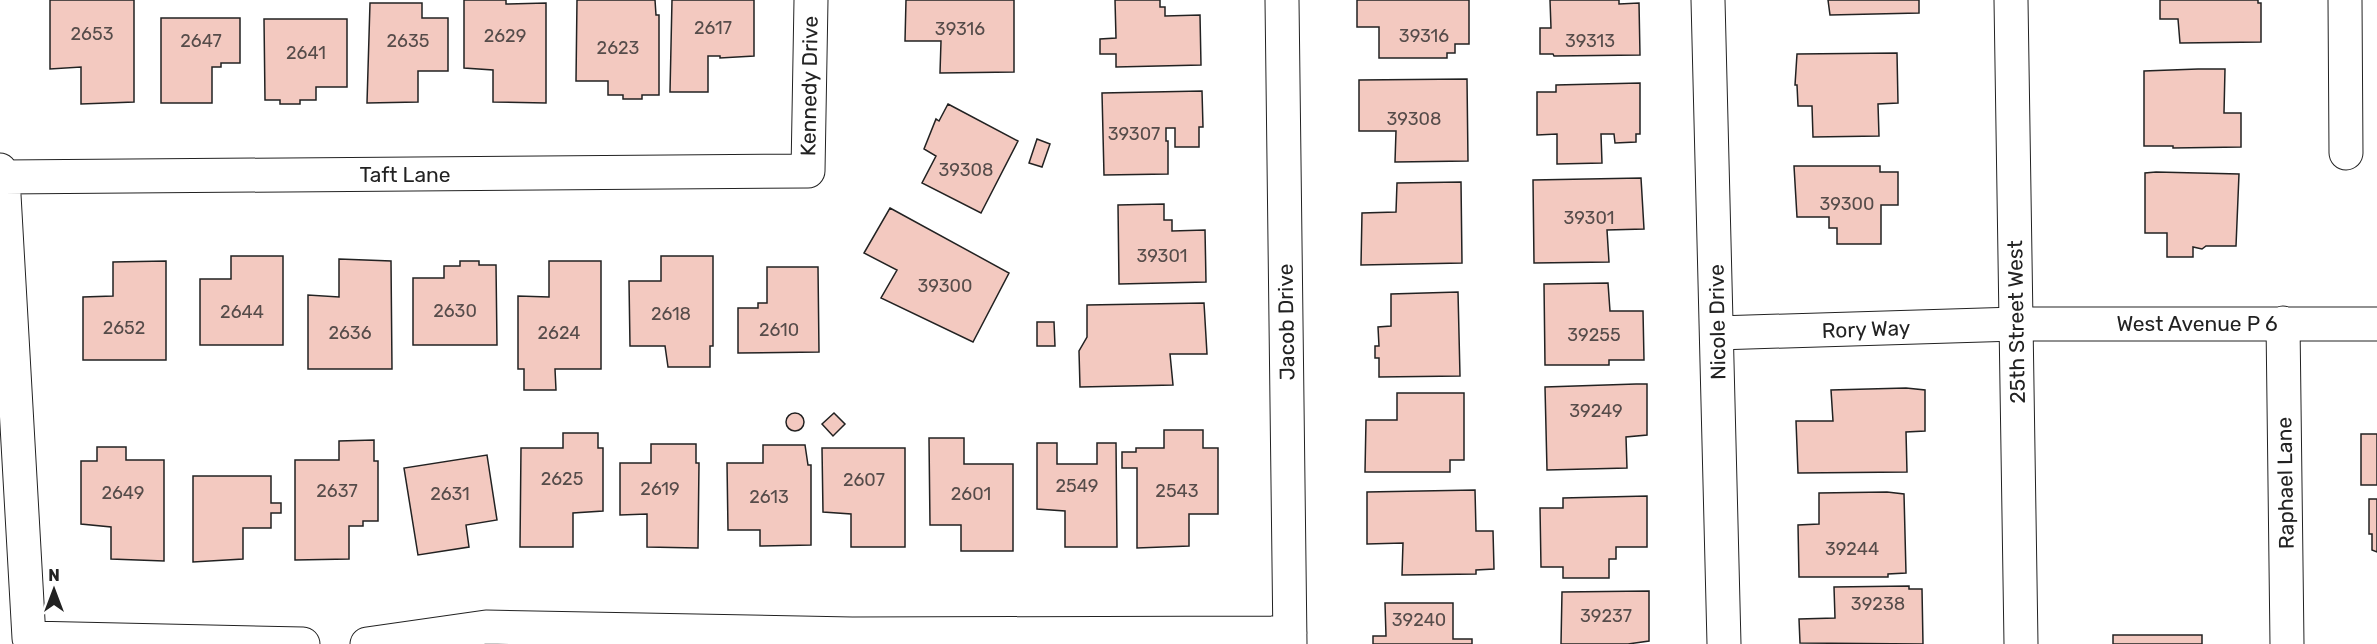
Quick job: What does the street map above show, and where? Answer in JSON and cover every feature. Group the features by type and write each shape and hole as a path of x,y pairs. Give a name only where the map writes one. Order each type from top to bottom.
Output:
{"street":[{"name":"Kennedy Drive","path":"807,171 811,0"},
{"name":"Jacob Drive","path":"1282,0 1290,638"},
{"name":"Nicole Drive","path":"1708,0 1724,644"},
{"name":"25th Street West","path":"2011,0 2021,644"},
{"path":"2345,0 2346,153"},
{"name":"Taft Lane","path":"1,173 807,171"},
{"path":"1,173 28,638 303,644"},
{"name":"Raphael Lane","path":"2283,323 2287,644"},
{"name":"Rory Way","path":"1717,333 2016,324"},
{"name":"West Avenue P 6","path":"2016,324 2377,324"},
{"path":"367,644 486,627 852,639 1290,638"}],"building":[{"path":"50,0 134,0 134,102 81,104 81,67 50,69"},
{"path":"464,0 506,0 506,4 546,3 546,103 493,102 493,70 464,68"},
{"path":"577,0 655,0 656,15 659,15 659,95 642,95 642,99 623,99 623,95 608,95 608,81 576,81"},
{"path":"672,0 754,0 754,56 720,58 720,56 708,56 708,92 670,92"},
{"path":"906,0 1014,0 1014,72 940,73 941,41 905,41"},
{"path":"1115,0 1160,0 1160,7 1165,7 1165,16 1200,15 1201,65 1116,67 1116,54 1100,54 1100,39 1116,38"},
{"path":"1357,0 1469,0 1469,44 1455,44 1455,53 1447,53 1447,58 1379,58 1379,27 1357,27"},
{"path":"1550,0 1619,0 1619,4 1639,3 1640,55 1554,56 1553,54 1540,54 1540,28 1551,28"},
{"path":"1828,0 1919,0 1919,13 1830,15"},
{"path":"2160,0 2258,0 2258,3 2261,3 2261,42 2180,43 2178,19 2160,19"},
{"path":"370,3 422,3 422,18 448,18 448,71 418,71 418,102 367,103"},
{"path":"161,18 240,18 240,63 221,63 221,67 212,67 212,103 161,103"},
{"path":"264,19 347,19 347,87 316,87 316,100 300,100 300,104 280,104 280,100 265,100"},
{"path":"1897,53 1898,103 1878,104 1879,136 1813,137 1812,106 1798,106 1797,85 1795,85 1797,54"},
{"path":"2225,69 2224,113 2241,113 2241,147 2144,146 2144,71"},
{"path":"1467,79 1468,161 1395,162 1396,131 1359,131 1359,80"},
{"path":"1640,83 1640,134 1636,134 1636,142 1615,143 1614,134 1601,134 1602,163 1557,164 1557,134 1537,135 1537,92 1556,92 1556,85"},
{"path":"1202,91 1203,127 1199,127 1199,147 1175,147 1175,128 1166,128 1168,174 1104,175 1102,93"},
{"path":"948,104 1018,141 981,213 922,183 936,156 924,149 936,119 939,121"},
{"path":"1037,139 1050,144 1042,167 1029,163"},
{"path":"1794,166 1880,166 1880,172 1898,172 1898,205 1881,205 1881,244 1837,244 1837,228 1829,228 1829,217 1797,217"},
{"path":"2145,173 2239,174 2236,246 2206,246 2202,249 2193,247 2193,257 2167,257 2167,233 2145,233"},
{"path":"1641,178 1644,229 1607,230 1609,262 1534,263 1533,180"},
{"path":"1461,182 1462,263 1361,265 1362,213 1396,212 1397,183"},
{"path":"1164,204 1164,220 1172,220 1172,231 1205,230 1206,282 1119,284 1118,205"},
{"path":"890,208 1009,273 973,342 881,298 897,270 864,253"},
{"path":"231,256 283,256 283,345 200,345 200,279 231,279"},
{"path":"661,256 713,256 713,346 710,346 710,367 668,367 665,346 630,346 629,281 661,281"},
{"path":"339,259 391,261 392,369 308,369 308,295 339,297"},
{"path":"166,261 166,360 83,360 83,297 113,296 113,262"},
{"path":"460,261 479,261 479,265 496,265 497,345 413,345 413,278 444,278 444,266 460,266"},
{"path":"549,261 601,261 601,369 555,369 556,390 524,390 524,369 518,369 518,296 549,297"},
{"path":"767,267 818,267 819,352 738,353 738,308 758,308 758,303 767,303"},
{"path":"1608,283 1610,311 1643,311 1644,360 1609,360 1609,365 1545,365 1544,284"},
{"path":"1458,292 1460,376 1379,377 1379,358 1375,358 1375,346 1379,346 1378,327 1391,326 1391,294"},
{"path":"1204,303 1207,354 1170,354 1173,385 1080,387 1079,351 1087,337 1087,305"},
{"path":"1037,322 1054,322 1055,346 1037,346"},
{"path":"1647,384 1647,435 1626,437 1627,468 1547,470 1545,387"},
{"path":"1906,388 1925,390 1925,431 1906,432 1907,472 1798,473 1796,421 1833,421 1831,390"},
{"path":"1397,393 1464,393 1464,460 1450,460 1450,472 1365,472 1366,420 1397,420"},
{"path":"791,413 799,413 804,418 802,429 791,431 786,426 786,418"},
{"path":"834,413 845,424 833,436 822,424"},
{"path":"1164,430 1203,430 1203,448 1218,448 1218,514 1189,514 1189,546 1137,548 1137,468 1122,468 1122,452 1136,452 1136,448 1164,448"},
{"path":"563,433 598,433 598,448 603,448 603,511 573,513 573,547 520,547 521,448 563,448"},
{"path":"2361,434 2377,434 2377,485 2361,485"},
{"path":"929,438 964,438 964,464 1013,464 1013,551 961,551 961,525 930,525"},
{"path":"374,440 374,461 378,461 378,521 363,521 363,526 349,526 349,559 295,560 295,460 339,460 339,441"},
{"path":"1037,443 1057,443 1057,464 1097,464 1097,443 1116,443 1117,547 1065,547 1065,511 1037,509"},
{"path":"651,444 696,444 696,463 699,463 698,548 647,547 647,514 620,515 620,463 651,463"},
{"path":"763,445 805,445 808,465 811,465 811,545 760,546 760,530 728,530 727,463 763,463"},
{"path":"97,447 126,447 126,460 164,460 164,561 111,559 111,527 81,524 81,461 97,461"},
{"path":"822,448 905,448 905,547 851,547 851,514 823,512"},
{"path":"487,455 497,520 466,525 469,547 418,555 404,468"},
{"path":"193,476 271,476 271,503 281,503 281,513 271,513 271,528 243,528 243,559 193,562"},
{"path":"1475,490 1476,531 1493,531 1494,569 1476,570 1476,574 1402,575 1403,543 1367,544 1367,492"},
{"path":"1819,493 1904,494 1906,573 1888,574 1888,577 1799,577 1798,525 1819,524"},
{"path":"1647,496 1647,547 1616,547 1616,559 1609,559 1609,578 1563,578 1563,567 1541,567 1540,508 1563,508 1563,498"},
{"path":"2369,499 2377,499 2377,552 2372,550 2372,534 2369,534"},
{"path":"1909,586 1909,589 1922,589 1923,644 1800,643 1799,619 1835,618 1834,587"},
{"path":"1649,591 1649,641 1628,644 1561,644 1562,592"},
{"path":"1385,603 1453,603 1453,639 1472,639 1472,644 1373,644 1373,636 1386,636"},
{"path":"2113,635 2202,635 2202,644 2113,644"}]}
